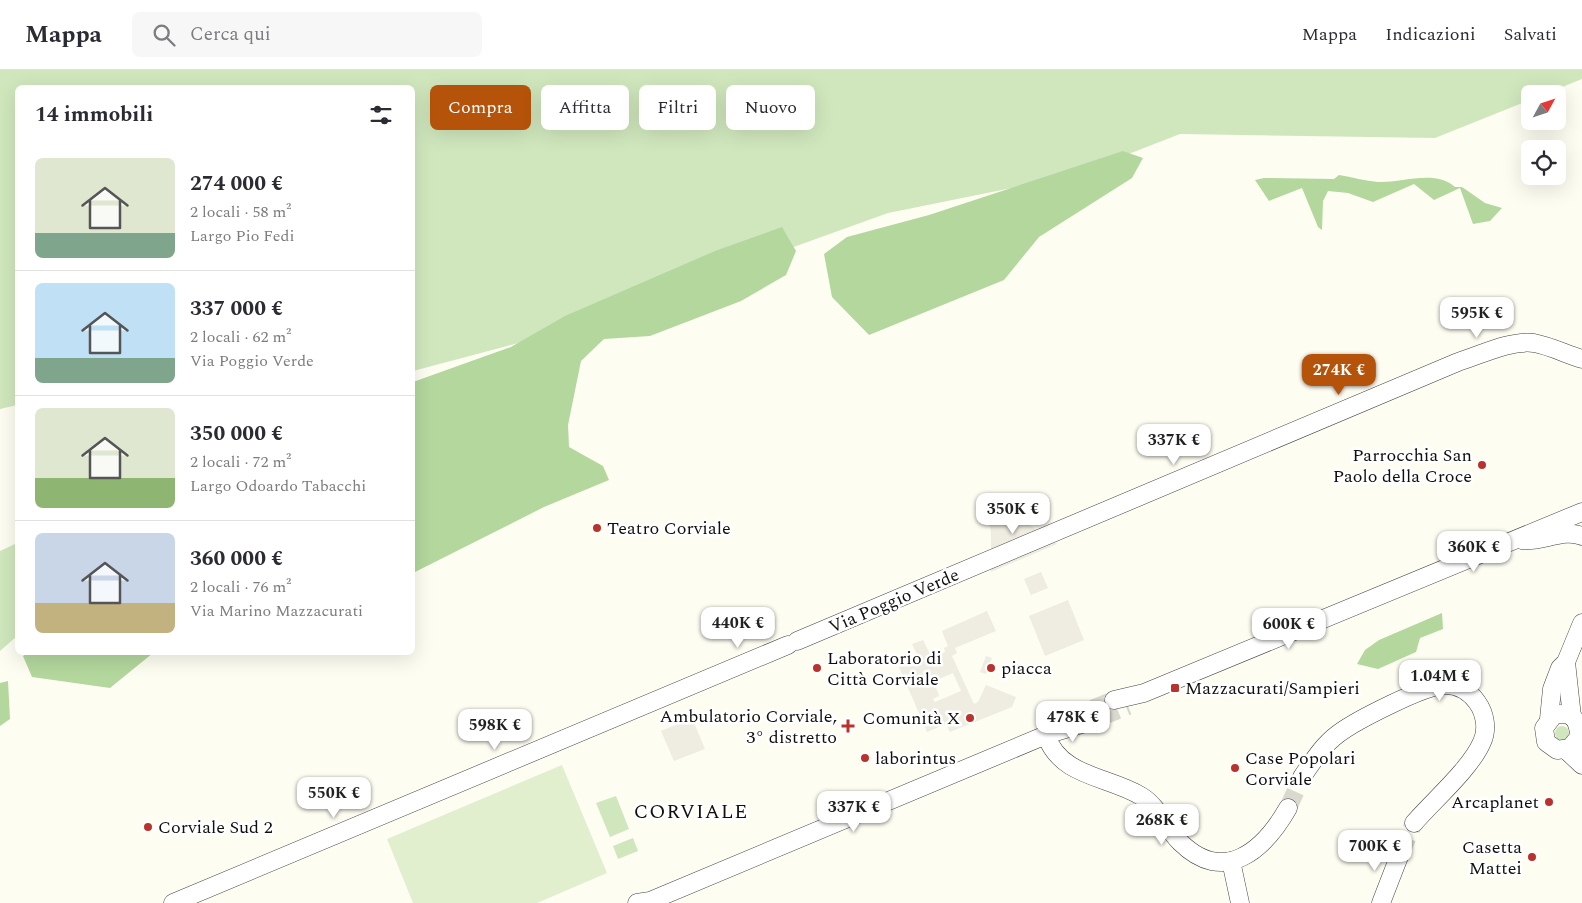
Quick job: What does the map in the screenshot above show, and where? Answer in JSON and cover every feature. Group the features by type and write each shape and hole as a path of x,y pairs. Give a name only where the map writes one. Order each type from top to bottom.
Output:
{"street":[{"name":"Via Poggio Verde","path":"173,903 1047,538 1378,398 1458,362 1517,344 1536,344 1582,359"},
{"path":"1549,524 1582,502"},
{"path":"1121,703 1549,524 1582,512"},
{"path":"1514,539 1532,541 1569,534 1582,536"},
{"path":"1576,744 1553,748 1546,742 1544,728 1549,719 1552,689 1560,668 1566,662 1582,623"},
{"path":"1566,662 1572,717 1579,726 1576,744 1582,766"},
{"path":"1302,777 1321,749 1356,722 1430,688 1445,685 1463,689 1480,708 1485,722 1484,736 1475,755 1414,823"},
{"path":"1549,719 1560,714 1572,717"},
{"path":"644,902 1051,733 1075,721"},
{"path":"1051,733 1049,746 1057,755 1076,770 1141,796 1152,805 1180,842 1190,851 1204,858 1231,861 1248,855 1262,845 1275,830 1288,808"},
{"path":"1381,903 1400,854"},
{"path":"1231,861 1240,903"}],"green space":[{"path":"0,70 1582,70 1582,79 1566,85 1521,85 1521,104 1435,138 1180,134 1072,176 888,213 549,335 415,370 415,85 15,85 15,405 0,409"},
{"path":"1123,151 1143,158 1132,178 1039,237 1004,280 869,335 832,297 824,254 847,237 929,215"},
{"path":"1339,175 1378,182 1418,178 1438,179 1455,187 1462,187 1485,203 1502,208 1490,221 1473,224 1460,188 1434,200 1414,184 1373,202 1348,193 1328,191 1323,201 1322,230 1318,227 1302,188 1269,201 1255,180 1264,178 1334,179"},
{"path":"782,227 796,251 786,275 741,301 650,336 604,339 581,361 568,425 569,447 603,466 609,480 544,507 415,572 415,381 511,347 565,316 715,251"},
{"path":"15,544 15,638 0,651 0,551"},
{"path":"1442,613 1443,629 1420,638 1416,652 1378,669 1357,664 1365,650 1379,640"},
{"path":"151,655 110,688 32,677 23,656"},
{"path":"8,681 10,719 0,726 0,683"},
{"path":"1559,726 1565,726 1569,733 1565,740 1559,740 1555,736 1555,730"},
{"path":"562,765 607,873 537,903 413,903 387,839"},
{"path":"616,796 629,829 610,837 596,803"},
{"path":"633,838 638,851 618,859 613,846"}],"shaded area":[{"path":"1007,493 1024,521 1057,544 991,572 991,532 985,502"},
{"path":"1041,572 1048,588 1031,595 1024,579"},
{"path":"1068,600 1084,640 1045,656 1029,616"},
{"path":"987,611 996,631 955,648 957,653 952,656 974,704 978,702 986,685 1016,697 1012,707 950,732 946,724 927,732 899,667 919,659 912,644 923,640 932,658 945,652 944,648 948,646 942,631","holes":["953,673 961,691 935,702 933,699 939,696 937,690 935,686 928,688 927,684"]},
{"path":"986,656 992,658 986,674 980,672"},
{"path":"692,718 705,749 674,761 661,731"}],"tunnel":[{"path":"1068,719 1114,700"},
{"path":"1101,717 1128,706"},
{"path":"1288,808 1302,777"},
{"path":"1400,854 1414,823"}],"place":[{"name":"Parrocchia San Paolo della Croce","path":"1482,465"},
{"name":"Teatro Corviale","path":"597,528"},
{"name":"Laboratorio di Città Corviale","path":"817,668"},
{"name":"piacca","path":"991,668"},
{"name":"Mazzacurati/Sampieri","path":"1175,688"},
{"name":"Comunità X","path":"970,718"},
{"name":"Ambulatorio Corviale, 3° distretto","path":"848,726"},
{"name":"laborintus","path":"865,758"},
{"name":"Case Popolari Corviale","path":"1235,768"},
{"name":"Arcaplanet","path":"1549,802"},
{"name":"Corviale Sud 2","path":"148,827"},
{"name":"Casetta Mattei","path":"1532,857"}],"district":[{"name":"CORVIALE","path":"691,812"}]}
